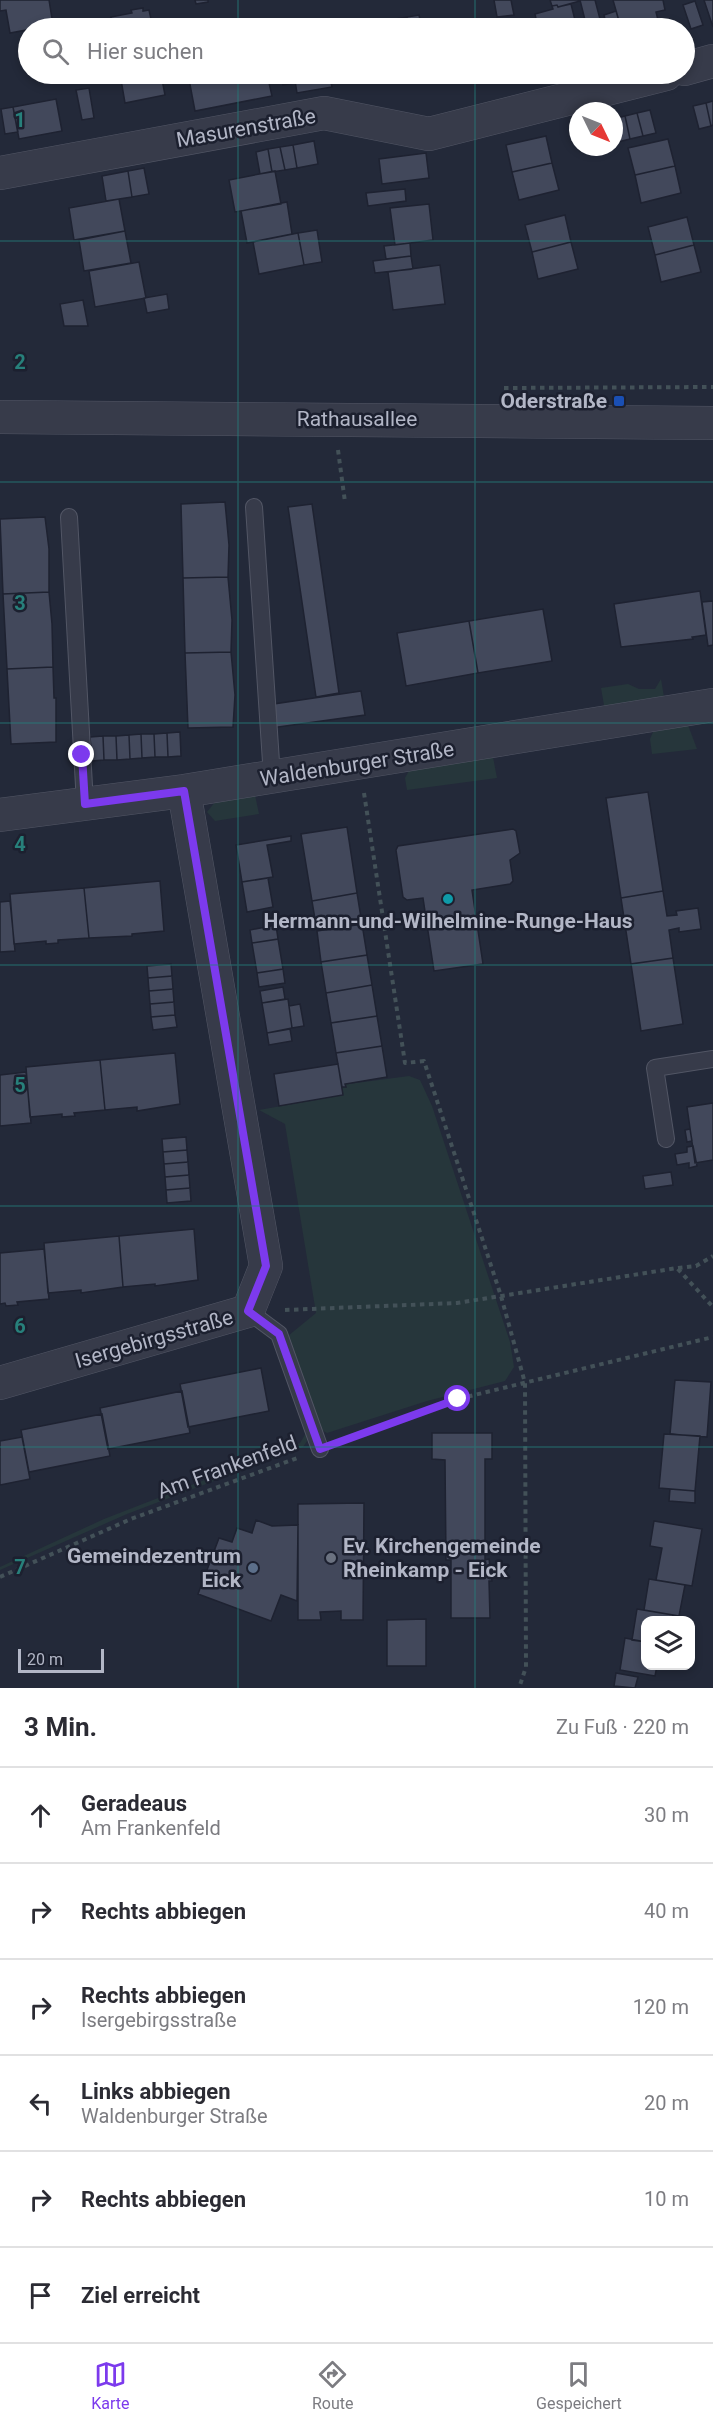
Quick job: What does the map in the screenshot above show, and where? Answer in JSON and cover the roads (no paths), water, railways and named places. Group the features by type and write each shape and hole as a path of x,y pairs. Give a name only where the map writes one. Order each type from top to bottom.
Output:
{"street":[{"path":"695,66 713,61"},
{"name":"Masurenstraße","path":"0,173 324,113 429,134 626,84"},
{"name":"Rathausallee","path":"0,417 713,423"},
{"name":"Waldenburger Straße","path":"0,815 184,791 713,705"},
{"name":"Isergebirgsstraße","path":"0,1383 248,1311 266,1266 184,791"}],"lane":[{"path":"254,507 272,777"},
{"path":"69,516 85,804"},
{"path":"666,1139 655,1068 713,1059"},
{"path":"248,1311 279,1334 320,1449"}],"place":[{"name":"Oderstraße","path":"619,401"},
{"name":"Hermann-und-Wilhelmine-Runge-Haus","path":"448,899"},
{"name":"Ev. Kirchengemeinde Rheinkamp - Eick","path":"331,1558"},
{"name":"Gemeindezentrum Eick","path":"253,1568"}]}
